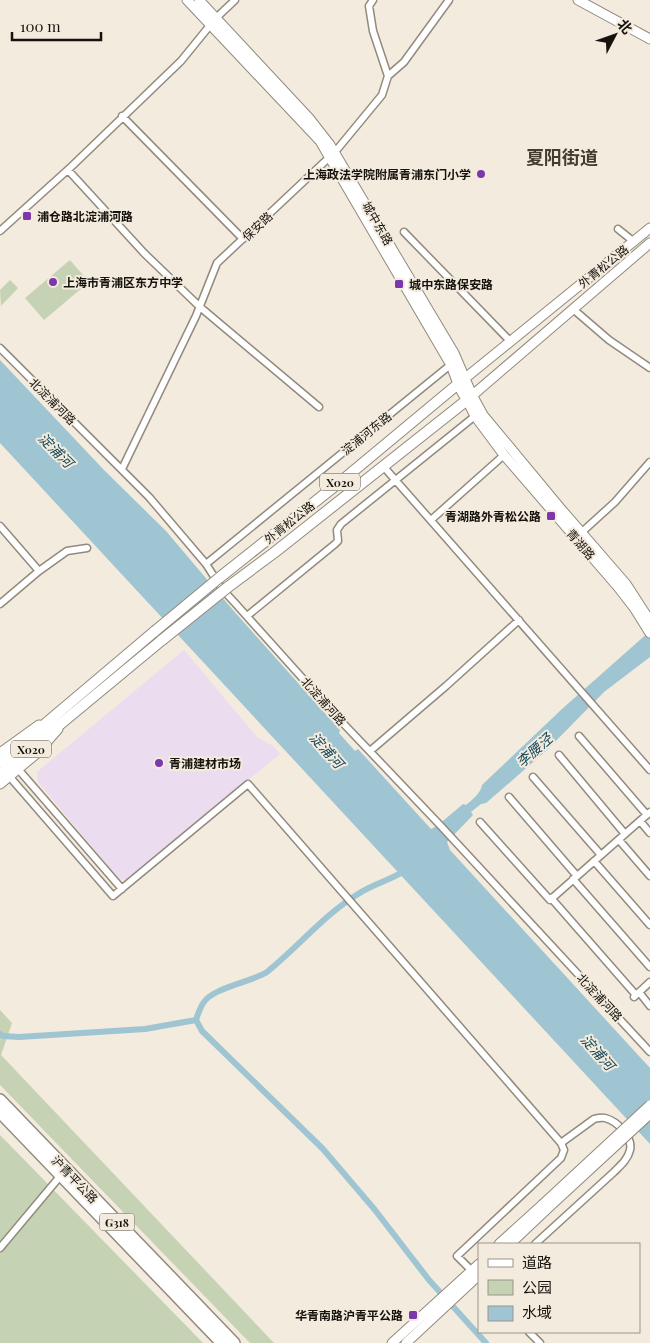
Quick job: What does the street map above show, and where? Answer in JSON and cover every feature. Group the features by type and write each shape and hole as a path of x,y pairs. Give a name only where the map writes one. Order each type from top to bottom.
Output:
{"highway":[{"name":"沪青平公路","path":"0,1100 63,1172 222,1343"},
{"name":"沪青平公路","path":"0,1112 63,1172 234,1343"}],"main road":[{"name":"城中东路","path":"187,0 213,22 309,118 454,363 462,381"},
{"name":"城中东路","path":"199,0 213,22"},
{"path":"578,0 650,39"},
{"name":"外青松公路","path":"0,762 155,631 650,228"},
{"name":"外青松公路","path":"4,775 162,640 470,397 650,243"},
{"name":"青湖路","path":"462,381 470,397 483,415 626,584 649,628"},
{"name":"青湖路","path":"470,397 474,416 504,454 618,587 649,628"},
{"path":"0,753 27,732 58,713"},
{"path":"0,784 4,775 18,769 45,745 62,724"},
{"path":"511,1243 545,1207 650,1105"},
{"path":"500,1243 545,1207 650,1114"},
{"path":"392,1343 476,1275"},
{"path":"406,1343 435,1309"}],"street":[{"path":"0,231 68,170 181,61 213,22 235,0"},
{"path":"373,0 369,6 373,31 388,76 404,62 449,0"},
{"name":"保安路","path":"122,469 200,307 217,264 332,154 382,95 388,76"},
{"path":"122,116 243,239"},
{"path":"68,170 144,253 200,307 319,407"},
{"path":"618,230 634,241"},
{"path":"404,232 512,342"},
{"path":"573,309 609,340 650,368"},
{"name":"北淀浦河路","path":"0,348 149,496 206,564 222,589 650,1052"},
{"name":"淀浦河东路","path":"206,564 454,363"},
{"path":"247,616 335,544 338,541 337,530 341,524 474,416"},
{"path":"431,520 504,454"},
{"path":"582,532 615,502 650,462"},
{"path":"383,466 650,770"},
{"path":"0,526 39,571"},
{"path":"0,604 67,550 87,548"},
{"path":"370,751 519,620"},
{"path":"551,898 648,814 579,736"},
{"path":"559,755 625,834"},
{"path":"18,769 122,889"},
{"path":"4,775 113,896 248,784 561,1143 564,1150 561,1158 458,1256 476,1275"},
{"path":"533,777 601,855"},
{"path":"509,797 650,967"},
{"path":"640,821 650,833"},
{"path":"480,822 550,900 551,898 636,995 650,1006"},
{"path":"618,840 650,876"},
{"path":"594,861 650,925"},
{"path":"636,995 650,982"},
{"path":"537,1243 614,1172 626,1159 631,1145 622,1129 607,1118 594,1119 561,1143"},
{"path":"0,1248 63,1172"},
{"path":"530,1333 540,1343"}],"shaded area":[{"name":"青浦建材市场","path":"184,650 257,737 273,746 280,754 129,878 122,880 117,877 38,782 37,772"}],"green space":[{"path":"70,260 89,282 44,320 25,298"},
{"path":"10,280 18,288 1,306 0,290"},
{"path":"0,1010 12,1023 1,1055 274,1343 250,1343 0,1085"},
{"path":"0,1135 203,1343 0,1343"}],"water":[{"path":"0,360 104,470 166,531 232,609 340,730 339,733 355,751 358,749 431,829 463,804 466,805 471,801 478,794 482,785 562,709 650,631 650,657 604,692 547,750 486,803 481,804 471,812 473,815 447,842 450,850 650,1068 650,1144 0,443"}],"waterway":[{"path":"406,870 346,902 267,972 209,997 201,1006 196,1020 202,1031 323,1149 375,1210 429,1280 486,1343"},
{"path":"0,1034 3,1036 19,1037 145,1029 196,1020"}],"place":[{"name":"上海政法学院附属青浦东门小学","path":"481,174"},
{"name":"浦仓路北淀浦河路","path":"27,216"},
{"name":"上海市青浦区东方中学","path":"53,282"},
{"name":"城中东路保安路","path":"399,284"},
{"name":"青湖路外青松公路","path":"551,516"},
{"name":"青浦建材市场","path":"159,763"},
{"name":"华青南路沪青平公路","path":"413,1315"}],"district":[{"name":"夏阳街道","path":"562,157"}],"water label":[{"name":"淀浦河","path":"56,450"},
{"name":"淀浦河","path":"327,750"},
{"name":"李腰泾","path":"534,750"},
{"name":"淀浦河","path":"598,1052"}]}
